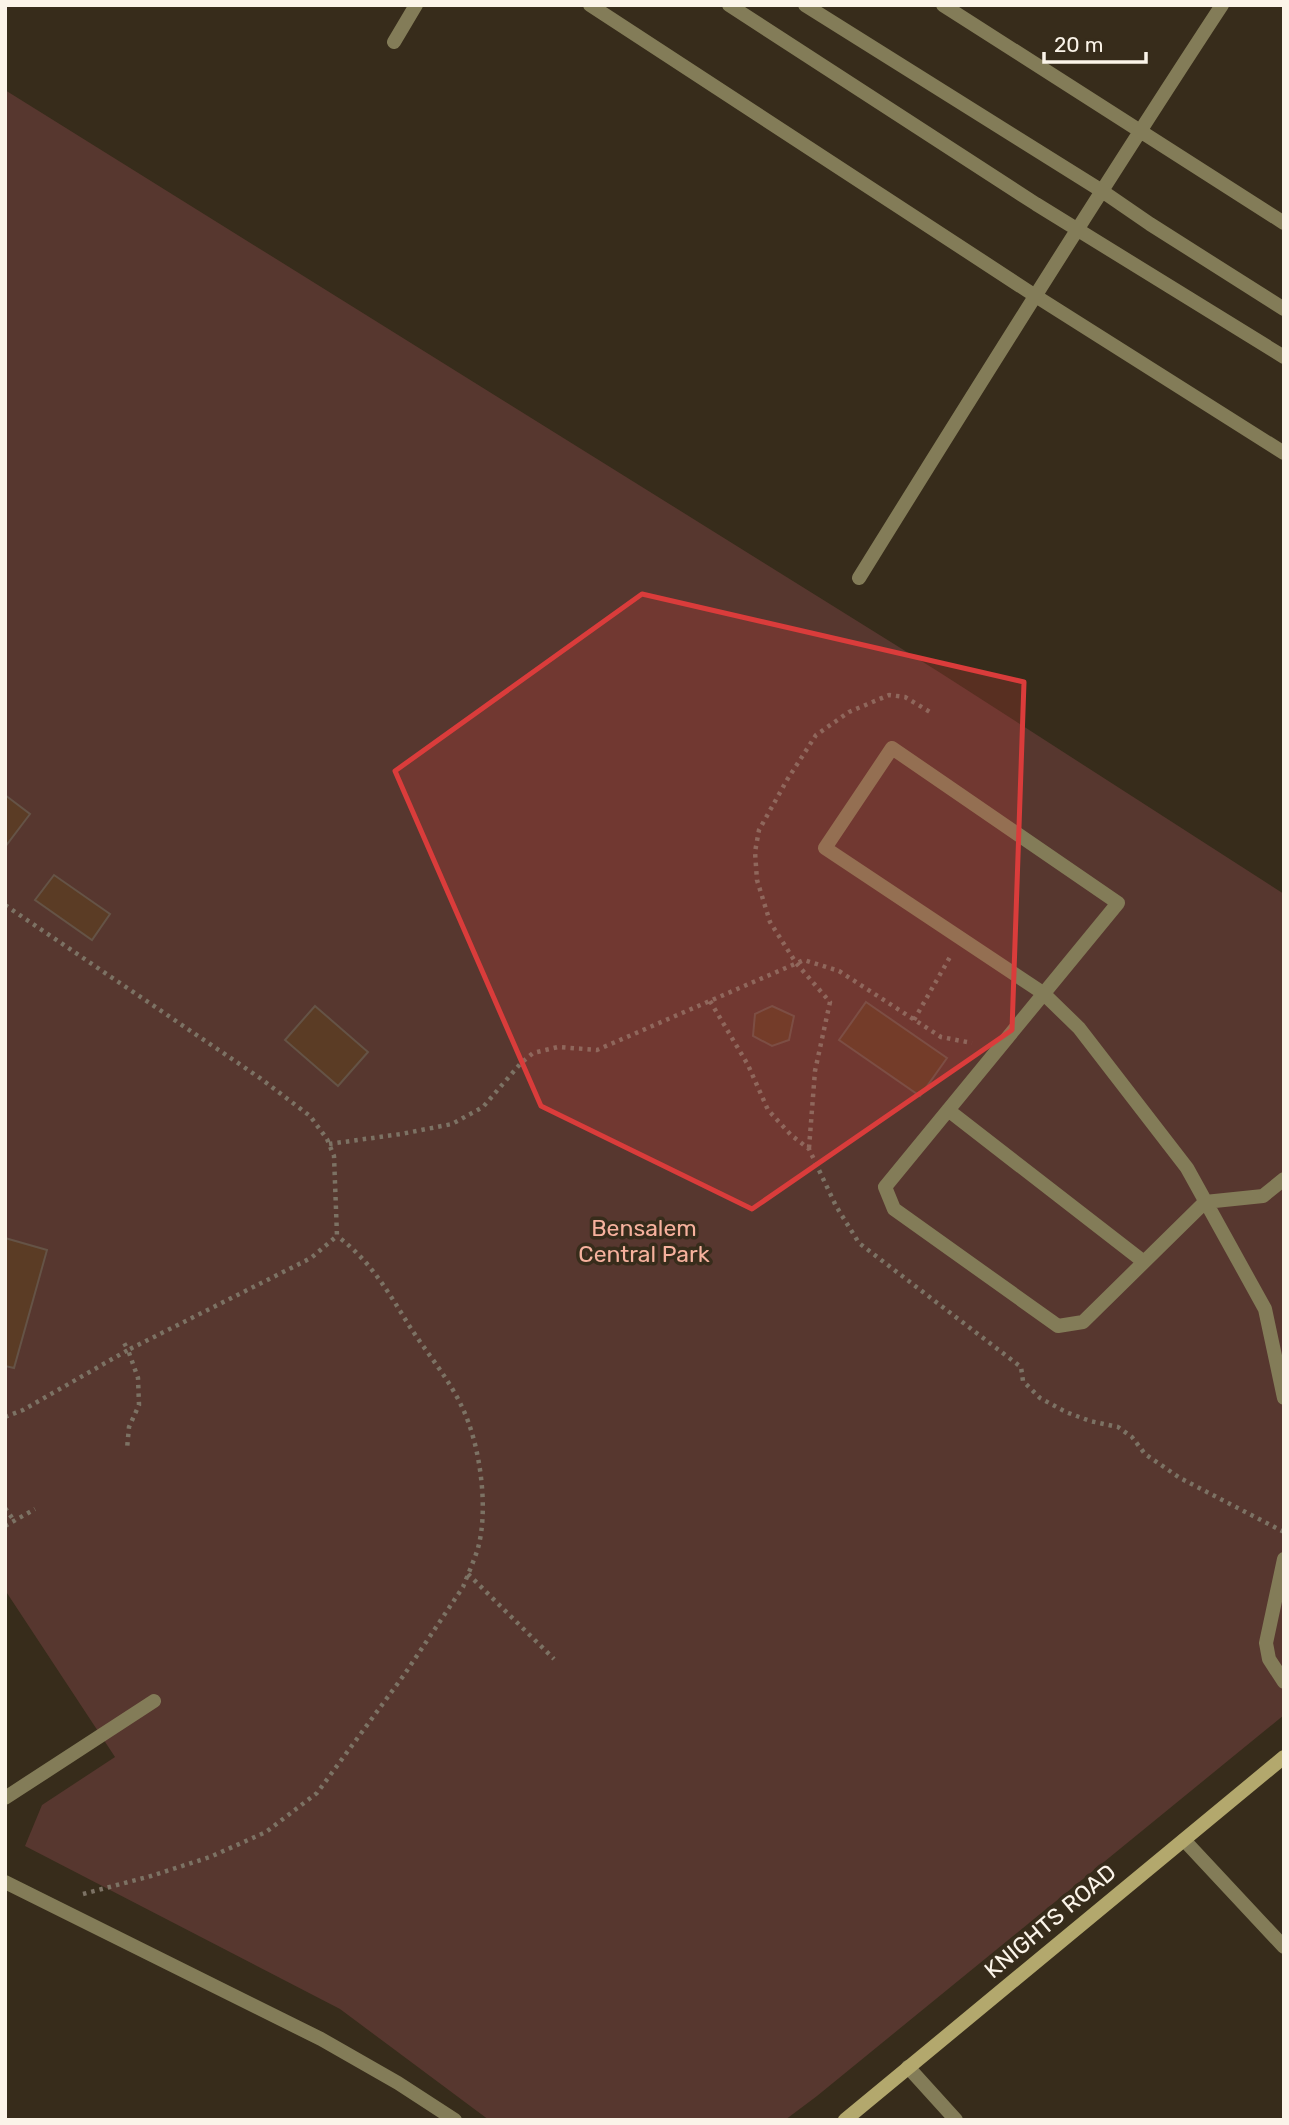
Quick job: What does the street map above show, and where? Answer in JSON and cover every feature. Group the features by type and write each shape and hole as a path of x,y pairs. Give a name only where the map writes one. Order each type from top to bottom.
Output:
{"main road":[{"name":"KNIGHTS ROAD","path":"845,2120 1284,1757"}],"street":[{"path":"394,42 416,5"},
{"path":"590,5 1034,295 1284,453"},
{"path":"729,5 1078,230 1284,357"},
{"path":"805,5 1102,191 1150,225 1284,309"},
{"path":"943,5 1284,223"},
{"path":"859,578 1034,295 1222,5"},
{"path":"1284,1179 1263,1195 1205,1202 1083,1322 1058,1326 894,1209 885,1187 1043,993 1118,903 892,748 825,848 1043,993 1087,1039 1187,1168 1205,1202 1265,1309 1284,1398"},
{"path":"948,1110 1144,1262"},
{"path":"1284,1559 1266,1643 1269,1659 1284,1682"},
{"path":"5,1798 154,1701"},
{"path":"1184,1840 1284,1947"},
{"path":"5,1882 321,2039 398,2083 455,2120"},
{"path":"908,2067 956,2120"}],"path":[{"path":"809,1149 815,1072 830,1002 796,963 770,922 757,880 755,852 759,830 787,779 816,736 849,712 889,695 905,697 930,712"},
{"path":"5,905 260,1078 310,1116 334,1156 338,1236 355,1249 374,1271 462,1406 477,1445 483,1494 479,1546 463,1587 404,1675 317,1793 266,1832 210,1857 151,1876 47,1903"},
{"path":"914,1020 961,939"},
{"path":"329,1144 401,1135 452,1124 483,1107 533,1053 558,1047 597,1050 804,960 839,971 941,1037 998,1049"},
{"path":"710,1002 748,1065 768,1110 791,1135 809,1149 836,1206 859,1243 1021,1367 1023,1381 1041,1398 1066,1412 1118,1427 1132,1437 1145,1454 1180,1479 1284,1532"},
{"path":"5,1418 128,1350 311,1258 338,1236"},
{"path":"123,1341 138,1378 139,1405 129,1427 127,1449"},
{"path":"5,1508 15,1522"},
{"path":"5,1527 35,1509"},
{"path":"468,1574 554,1659"}],"highlighted area":[{"path":"642,594 1024,682 1012,1030 752,1209 541,1106 395,771"}],"green space":[{"name":"Bensalem Central Park","path":"5,90 939,672 1284,894 1284,1715 785,2120 489,2120 340,2009 25,1846 42,1805 115,1757 5,1590"}],"building":[{"path":"5,795 30,814 5,847"},
{"path":"54,875 110,914 92,940 35,900"},
{"path":"866,1002 947,1058 920,1096 839,1040"},
{"path":"315,1006 368,1052 338,1086 285,1040"},
{"path":"772,1006 794,1016 789,1040 772,1046 753,1036 755,1014"},
{"path":"5,1238 47,1250 14,1368 5,1366"}]}
